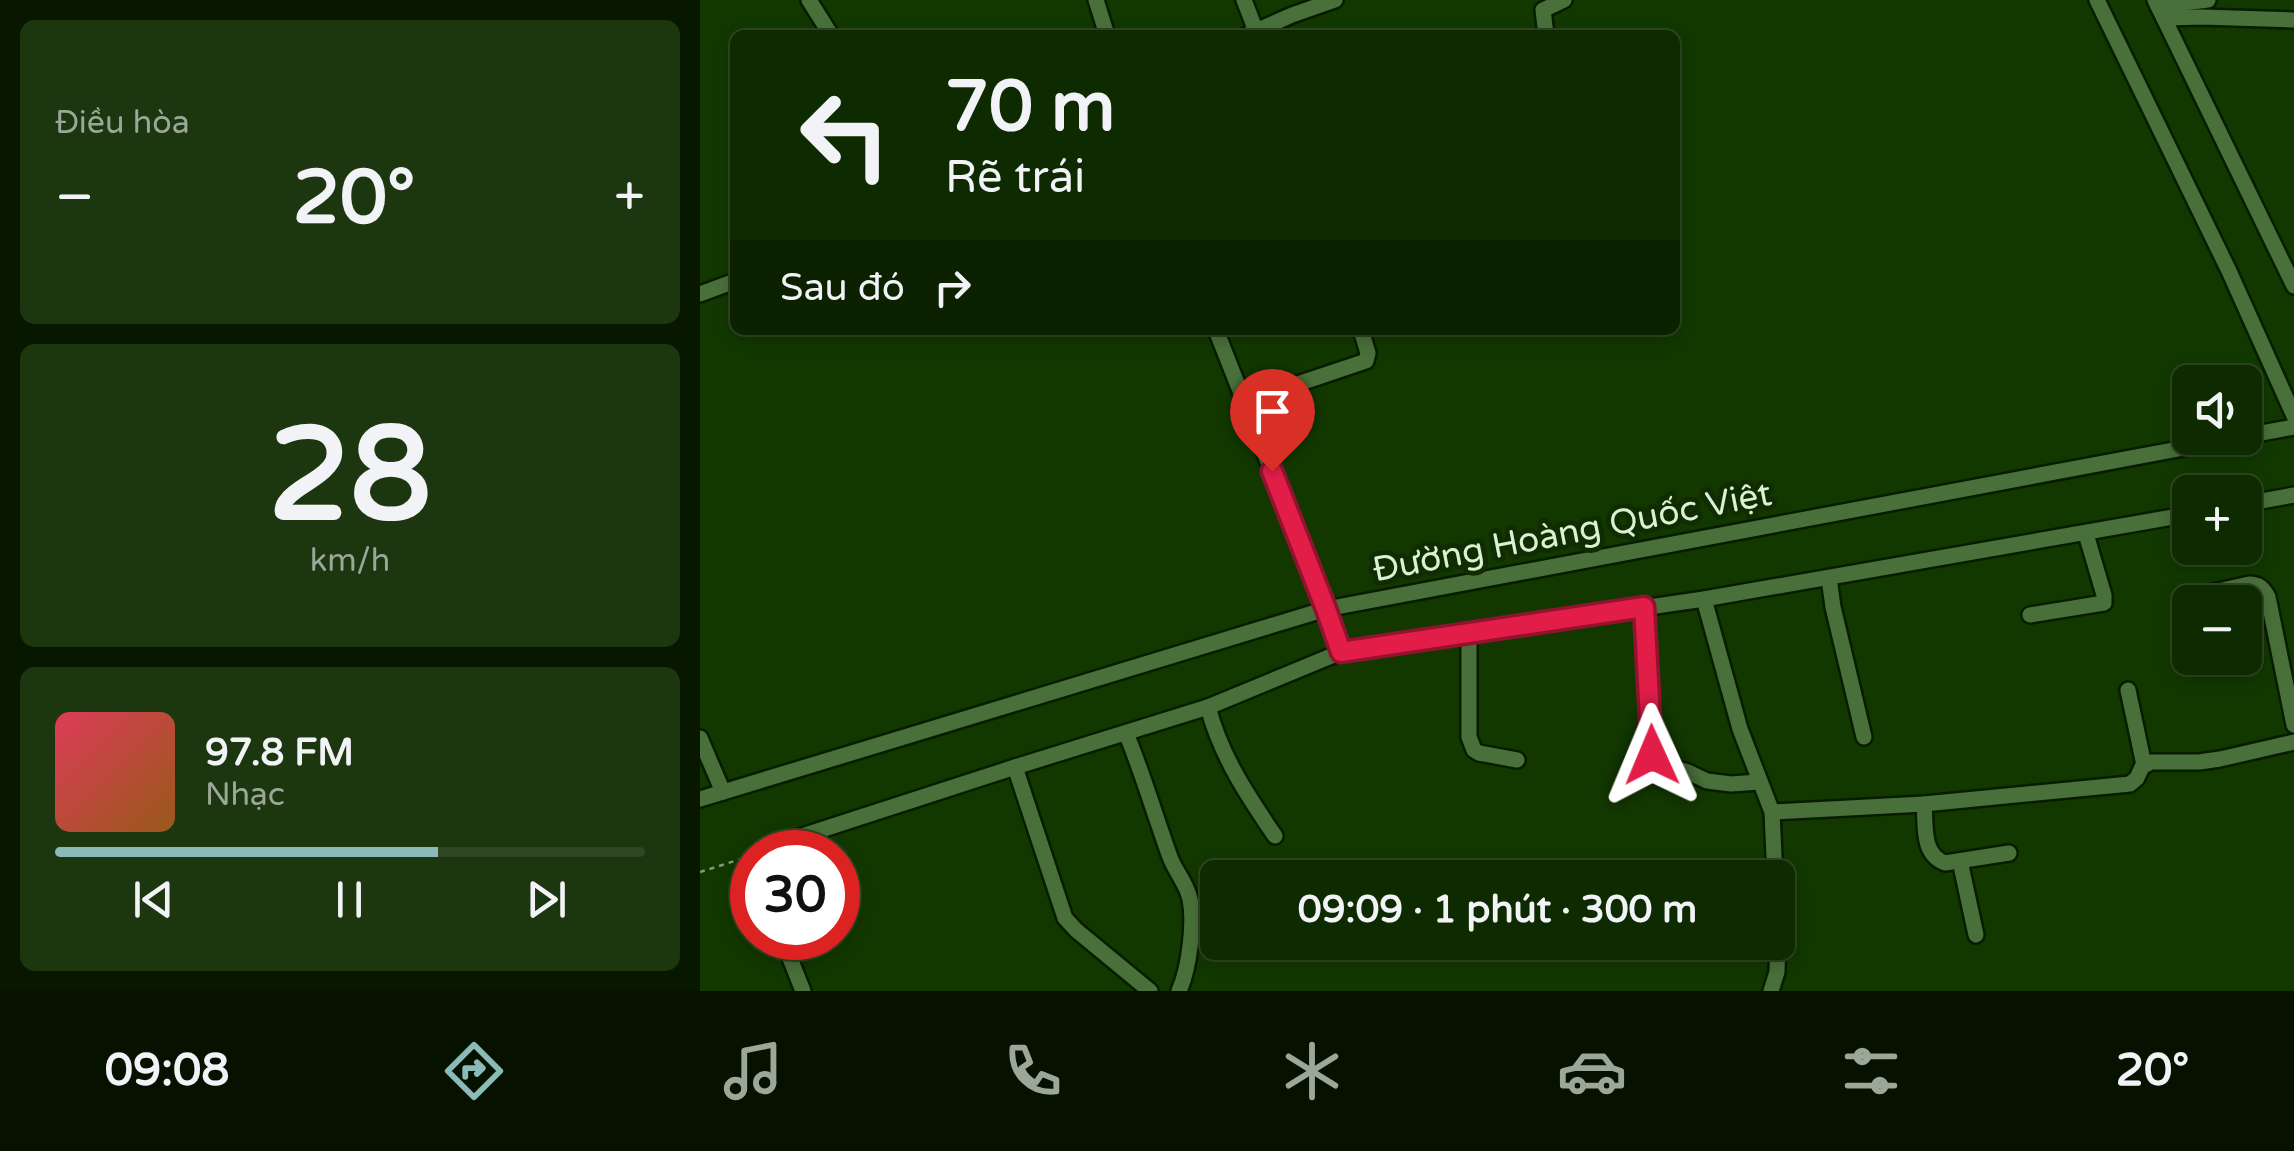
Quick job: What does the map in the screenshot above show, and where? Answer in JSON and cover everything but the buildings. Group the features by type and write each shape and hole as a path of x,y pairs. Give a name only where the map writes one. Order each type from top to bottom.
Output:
{"street":[{"path":"809,0 828,30"},
{"path":"1096,0 1105,30"},
{"path":"1244,0 1251,30"},
{"path":"1260,30 1335,0"},
{"path":"1545,30 1543,10 1564,0"},
{"path":"2097,0 2229,271 2294,416"},
{"path":"2159,8 2208,0"},
{"path":"2159,8 2215,17 2294,20"},
{"path":"2159,8 2294,286"},
{"path":"700,294 730,283"},
{"path":"1218,335 1339,646"},
{"path":"1244,402 1366,360 1363,335"},
{"path":"2262,433 2294,427"},
{"name":"Đường Hoàng Quốc Việt","path":"700,799 1328,615 2172,451"},
{"path":"2262,501 2294,495"},
{"path":"820,830 1208,707 1339,646 1704,599 2172,517"},
{"path":"2030,615 2104,603 2086,534"},
{"path":"1829,578 1864,737"},
{"path":"2262,588 2268,597 2294,726"},
{"path":"1704,599 1740,729 1772,812 1774,860"},
{"path":"1644,607 1655,762 1707,781 1759,782"},
{"path":"1469,632 1471,744 1479,753 1517,760"},
{"path":"1772,812 1924,804 2130,784 2144,764 2128,690"},
{"path":"1208,707 1214,732 1241,786 1275,836"},
{"path":"1126,732 1174,868 1189,894 1190,945 1179,991"},
{"path":"700,738 723,792"},
{"path":"2144,764 2210,760 2294,742"},
{"path":"1014,766 1065,918 1150,991"},
{"path":"1924,804 1927,844 1931,855 1944,863 2009,853"},
{"path":"1960,860 1976,935"},
{"path":"791,960 804,991"},
{"path":"1771,991 1777,960"}],"path":[{"path":"700,872 730,862"}],"route":[{"path":"1272,471 1341,652 1644,607 1652,755"}]}
